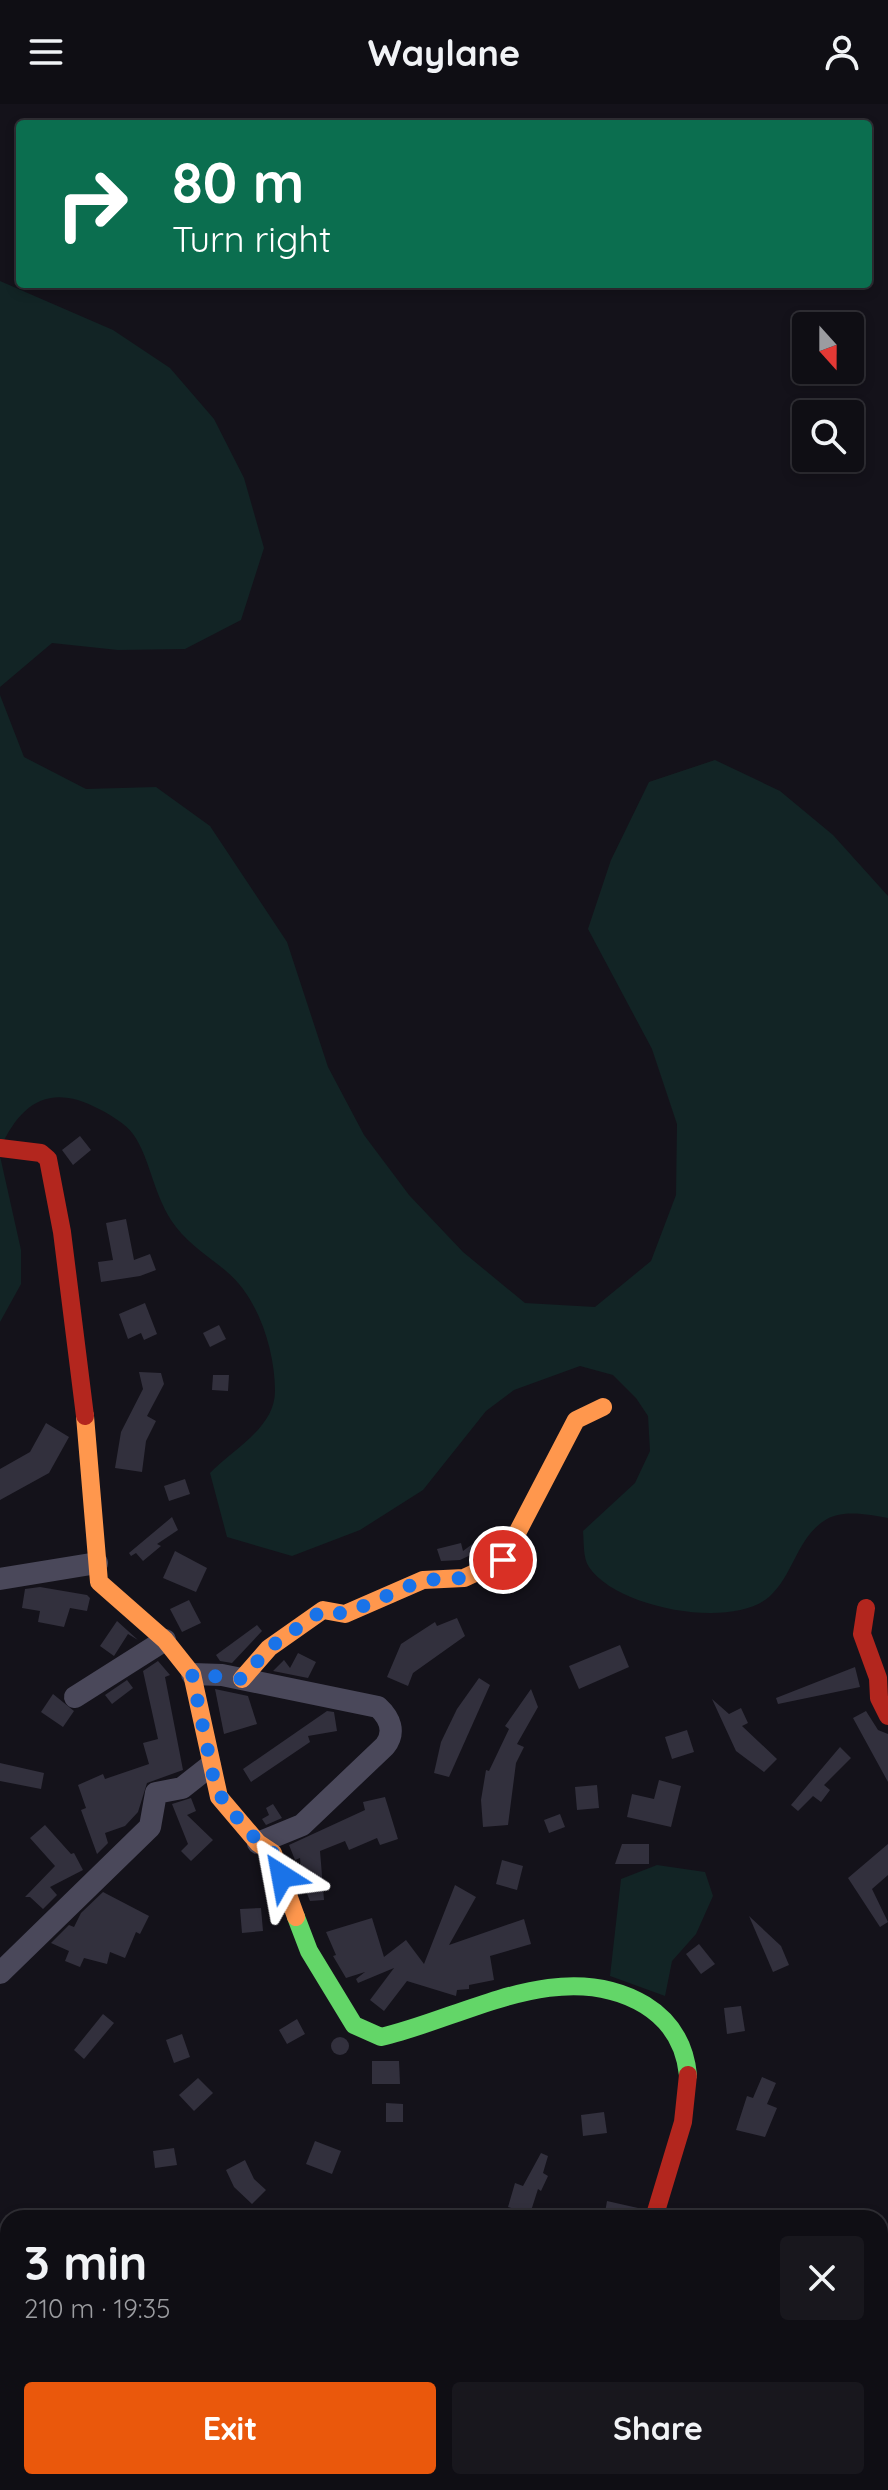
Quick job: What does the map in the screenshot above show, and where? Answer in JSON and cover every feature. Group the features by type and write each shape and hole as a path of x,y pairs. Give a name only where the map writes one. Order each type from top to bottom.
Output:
{"street":[{"path":"0,1148 41,1153 48,1159 58,1203 87,1436 96,1573 105,1589 165,1640 192,1674 219,1797 258,1843 273,1853 309,1951 354,2025 364,2031 388,2036 558,1985 594,1984 631,1995 670,2024 686,2063 689,2087 685,2118 656,2210"},
{"path":"242,1679 269,1648 323,1610 345,1614 423,1580 464,1578 503,1560 576,1420 603,1407"},
{"path":"0,1579 97,1563"},
{"path":"866,1608 862,1634 878,1678 879,1698 888,1716"},
{"path":"75,1697 165,1640"},
{"path":"192,1674 242,1679 378,1707 391,1729 385,1746 302,1825 258,1843"},
{"path":"0,1973 150,1827 156,1793 182,1788 210,1766"}],"shaded area":[{"path":"0,281 113,330 170,368 214,419 244,478 264,548 241,620 185,649 118,650 52,643 0,687"},
{"path":"0,695 24,757 86,789 156,787 210,826 287,942 328,1067 364,1135 409,1195 463,1252 525,1303 595,1307 651,1261 676,1195 677,1124 652,1049 588,929 611,860 649,782 715,760 780,791 833,835 888,896 888,1518 849,1513 827,1519 809,1535 777,1588 769,1597 751,1607 702,1613 675,1610 623,1594 603,1581 587,1564 583,1531 635,1483 650,1451 648,1416 636,1398 613,1375 580,1366 514,1390 486,1411 423,1490 360,1530 292,1556 227,1537 210,1473 260,1427 273,1404 275,1391 272,1359 256,1310 237,1282 176,1227 162,1203 133,1134 108,1114 82,1101 66,1098 39,1102 17,1119 0,1149"},
{"path":"0,1156 21,1250 21,1284 0,1322"},
{"path":"657,1865 705,1872 713,1896 696,1934 672,1961 665,1996 610,1976 621,1879"}],"building":[{"path":"80,1136 91,1150 73,1165 62,1150"},
{"path":"126,1219 134,1260 150,1254 156,1270 140,1276 101,1282 98,1262 113,1260 106,1223"},
{"path":"145,1303 157,1334 144,1340 141,1333 128,1339 119,1314"},
{"path":"219,1325 226,1339 210,1347 203,1333"},
{"path":"139,1372 161,1373 164,1384 147,1416 156,1421 146,1441 142,1472 115,1468 121,1432 143,1389"},
{"path":"213,1375 229,1375 228,1391 212,1390"},
{"path":"46,1423 69,1437 49,1473 0,1500 0,1469 30,1452"},
{"path":"185,1479 190,1494 169,1501 164,1486"},
{"path":"172,1517 178,1530 157,1544 161,1546 143,1561 136,1553 131,1556 129,1553"},
{"path":"490,1531 495,1537 490,1546 460,1560 441,1561 437,1549 461,1543 463,1551"},
{"path":"175,1551 207,1568 196,1592 163,1578"},
{"path":"40,1587 87,1595 90,1598 87,1611 70,1608 64,1627 38,1622 40,1611 22,1608 25,1589"},
{"path":"189,1600 201,1623 182,1632 170,1609"},
{"path":"457,1618 465,1636 413,1673 408,1686 387,1677 401,1644 435,1622 437,1626"},
{"path":"117,1621 138,1640 128,1634 114,1656 100,1646"},
{"path":"257,1625 262,1631 232,1663 220,1661 216,1655"},
{"path":"620,1645 629,1667 579,1689 569,1666"},
{"path":"298,1653 316,1662 308,1678 273,1671 284,1660 290,1668"},
{"path":"158,1661 170,1675 165,1677 183,1770 147,1783 138,1812 125,1826 105,1833 108,1843 97,1854 81,1810 86,1808 78,1785 103,1774 105,1779 149,1764 143,1743 158,1739 143,1671"},
{"path":"855,1667 860,1687 778,1704 776,1698"},
{"path":"479,1678 490,1685 449,1777 434,1773 441,1742 457,1709"},
{"path":"127,1680 133,1688 112,1704 105,1695"},
{"path":"215,1689 248,1696 257,1724 224,1734"},
{"path":"531,1689 538,1707 517,1744 524,1747 516,1763 508,1825 483,1827 481,1800 486,1770 489,1771 509,1729 505,1726"},
{"path":"53,1694 74,1711 63,1727 41,1712"},
{"path":"712,1699 729,1714 741,1708 748,1723 742,1726 777,1759 764,1772 736,1751"},
{"path":"327,1711 334,1712 337,1731 308,1736 310,1742 251,1782 243,1769"},
{"path":"866,1711 878,1730 888,1734 888,1782 853,1718"},
{"path":"687,1730 694,1752 672,1759 665,1737"},
{"path":"840,1747 851,1758 824,1785 830,1790 821,1802 813,1796 798,1811 791,1805"},
{"path":"0,1763 44,1773 41,1789 0,1781"},
{"path":"659,1780 681,1786 671,1827 627,1817 632,1794 654,1799"},
{"path":"597,1785 599,1808 577,1810 575,1787"},
{"path":"385,1797 398,1839 380,1845 377,1838 349,1850 345,1841 320,1851 324,1900 310,1901 302,1881 300,1858 295,1860 289,1845 365,1810 363,1802"},
{"path":"191,1798 196,1811 187,1815 213,1840 191,1861 181,1851 188,1844 172,1804"},
{"path":"273,1804 282,1818 266,1825 262,1819 269,1815 266,1808"},
{"path":"560,1814 565,1827 549,1833 544,1820"},
{"path":"45,1825 71,1854 74,1853 83,1870 50,1887 57,1895 43,1909 30,1897 25,1897 55,1866 30,1838"},
{"path":"622,1844 649,1844 649,1864 615,1864"},
{"path":"888,1844 888,1875 872,1889 888,1922 880,1927 848,1878"},
{"path":"502,1860 523,1866 517,1890 496,1884"},
{"path":"455,1885 476,1897 449,1945 524,1919 531,1944 490,1956 494,1980 457,1990 456,1996 407,1981 384,2011 370,2000 394,1968 358,1983 356,1979 365,1972 346,1978 333,1956 336,1955 326,1932 372,1918 384,1957 406,1940 424,1964"},
{"path":"103,1892 149,1916 140,1934 136,1932 125,1958 110,1952 107,1964 84,1958 80,1967 65,1961 69,1951 51,1943 69,1925 74,1927 81,1913"},
{"path":"261,1908 263,1931 242,1933 240,1909"},
{"path":"749,1916 781,1946 789,1965 773,1972"},
{"path":"699,1944 715,1964 701,1974 686,1954"},
{"path":"741,2006 745,2031 727,2034 724,2008"},
{"path":"103,2014 114,2023 84,2059 74,2050"},
{"path":"297,2019 305,2034 287,2044 279,2030"},
{"path":"182,2034 190,2057 174,2063 166,2040"},
{"path":"340,2037 349,2046 340,2055 331,2046"},
{"path":"372,2061 399,2061 400,2084 372,2084"},
{"path":"762,2077 776,2083 767,2104 777,2108 765,2137 736,2130 747,2096 753,2098"},
{"path":"198,2078 213,2093 194,2111 179,2095"},
{"path":"386,2103 403,2104 403,2122 386,2122"},
{"path":"604,2112 607,2133 583,2136 581,2115"},
{"path":"315,2141 341,2151 332,2174 306,2164"},
{"path":"174,2148 177,2165 155,2168 153,2151"},
{"path":"541,2153 548,2156 543,2173 548,2176 541,2191 538,2189 531,2210 508,2207 515,2183 523,2186"},
{"path":"245,2160 254,2179 266,2190 252,2204 234,2187 226,2170"},
{"path":"607,2201 638,2208 638,2210 605,2210"}],"traffic: fast":[{"path":"296,1917 309,1951 354,2025 381,2037 513,1995 547,1988 580,1986 613,1991 654,2011 669,2026 680,2044 688,2075"}],"traffic: slow":[{"path":"242,1679 269,1648 323,1610 345,1614 423,1580 464,1578 503,1560 576,1420 603,1407"},
{"path":"85,1416 99,1582 165,1640 192,1674 219,1797 258,1843 273,1853 296,1917"}],"traffic: jam":[{"path":"0,1148 41,1153 48,1159 62,1232 85,1416"},
{"path":"866,1608 862,1634 878,1678 879,1698 888,1716"},
{"path":"656,2210 683,2122 688,2075"}],"route":[{"path":"282,1876 273,1853 258,1843 219,1797 213,1781 192,1674 242,1679 269,1648 323,1610 345,1614 378,1603 423,1580 464,1578 503,1560"}]}
